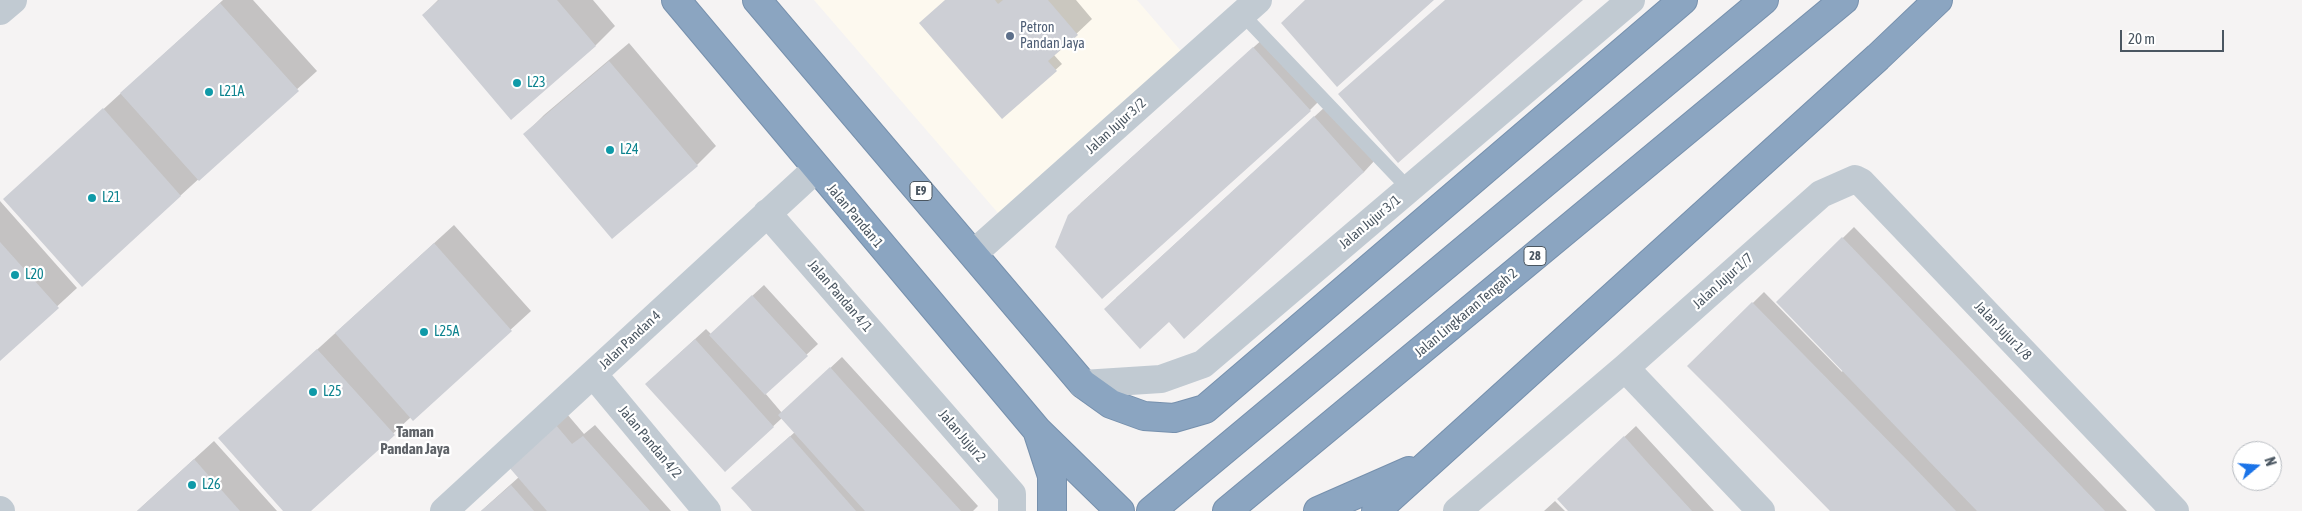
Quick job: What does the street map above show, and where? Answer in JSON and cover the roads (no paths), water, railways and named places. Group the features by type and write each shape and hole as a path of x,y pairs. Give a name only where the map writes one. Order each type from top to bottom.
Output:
{"highway":[{"name":"Jalan Pandan 1","path":"676,0 1036,430 1120,511"},
{"name":"E9","path":"757,0 974,253 1083,384"},
{"path":"1083,384 1111,404 1144,416 1174,418 1205,409 1683,0"},
{"path":"1151,511 1764,0"},
{"name":"Jalan Lingkaran Tengah 2","path":"1227,511 1844,0"},
{"path":"1376,511 1870,64 1938,0"},
{"path":"1036,430 1052,476 1052,511"},
{"path":"1318,511 1433,460"}],"street":[{"path":"0,11 13,0"},
{"name":"Jalan Jujur 3/1","path":"1083,384 1161,379 1204,364 1631,0"},
{"name":"Jalan Jujur 3/2","path":"974,253 1250,7"},
{"name":"Jalan Pandan 4","path":"444,511 816,169"},
{"name":"Jalan Jujur 1/8","path":"1821,194 1849,180 1861,182 2175,511"},
{"name":"Jalan Jujur 1/7","path":"1458,511 1625,368 1821,194"},
{"name":"Jalan Pandan 4/1","path":"767,213 912,379"},
{"path":"1625,368 1762,511"},
{"name":"Jalan Pandan 4/2","path":"593,374 707,511"},
{"name":"Jalan Jujur 2","path":"912,379 1012,503"}],"lane":[{"path":"1250,7 1409,189"}],"place":[{"name":"Petron Pandan Jaya","path":"1010,36"},
{"name":"L23","path":"517,83"},
{"name":"L21A","path":"209,92"},
{"name":"L24","path":"610,150"},
{"name":"L21","path":"92,198"},
{"name":"L20","path":"15,275"},
{"name":"L25A","path":"424,332"},
{"name":"L25","path":"313,392"},
{"name":"L26","path":"192,485"}],"district":[{"name":"Taman Pandan Jaya","path":"415,440"}]}
